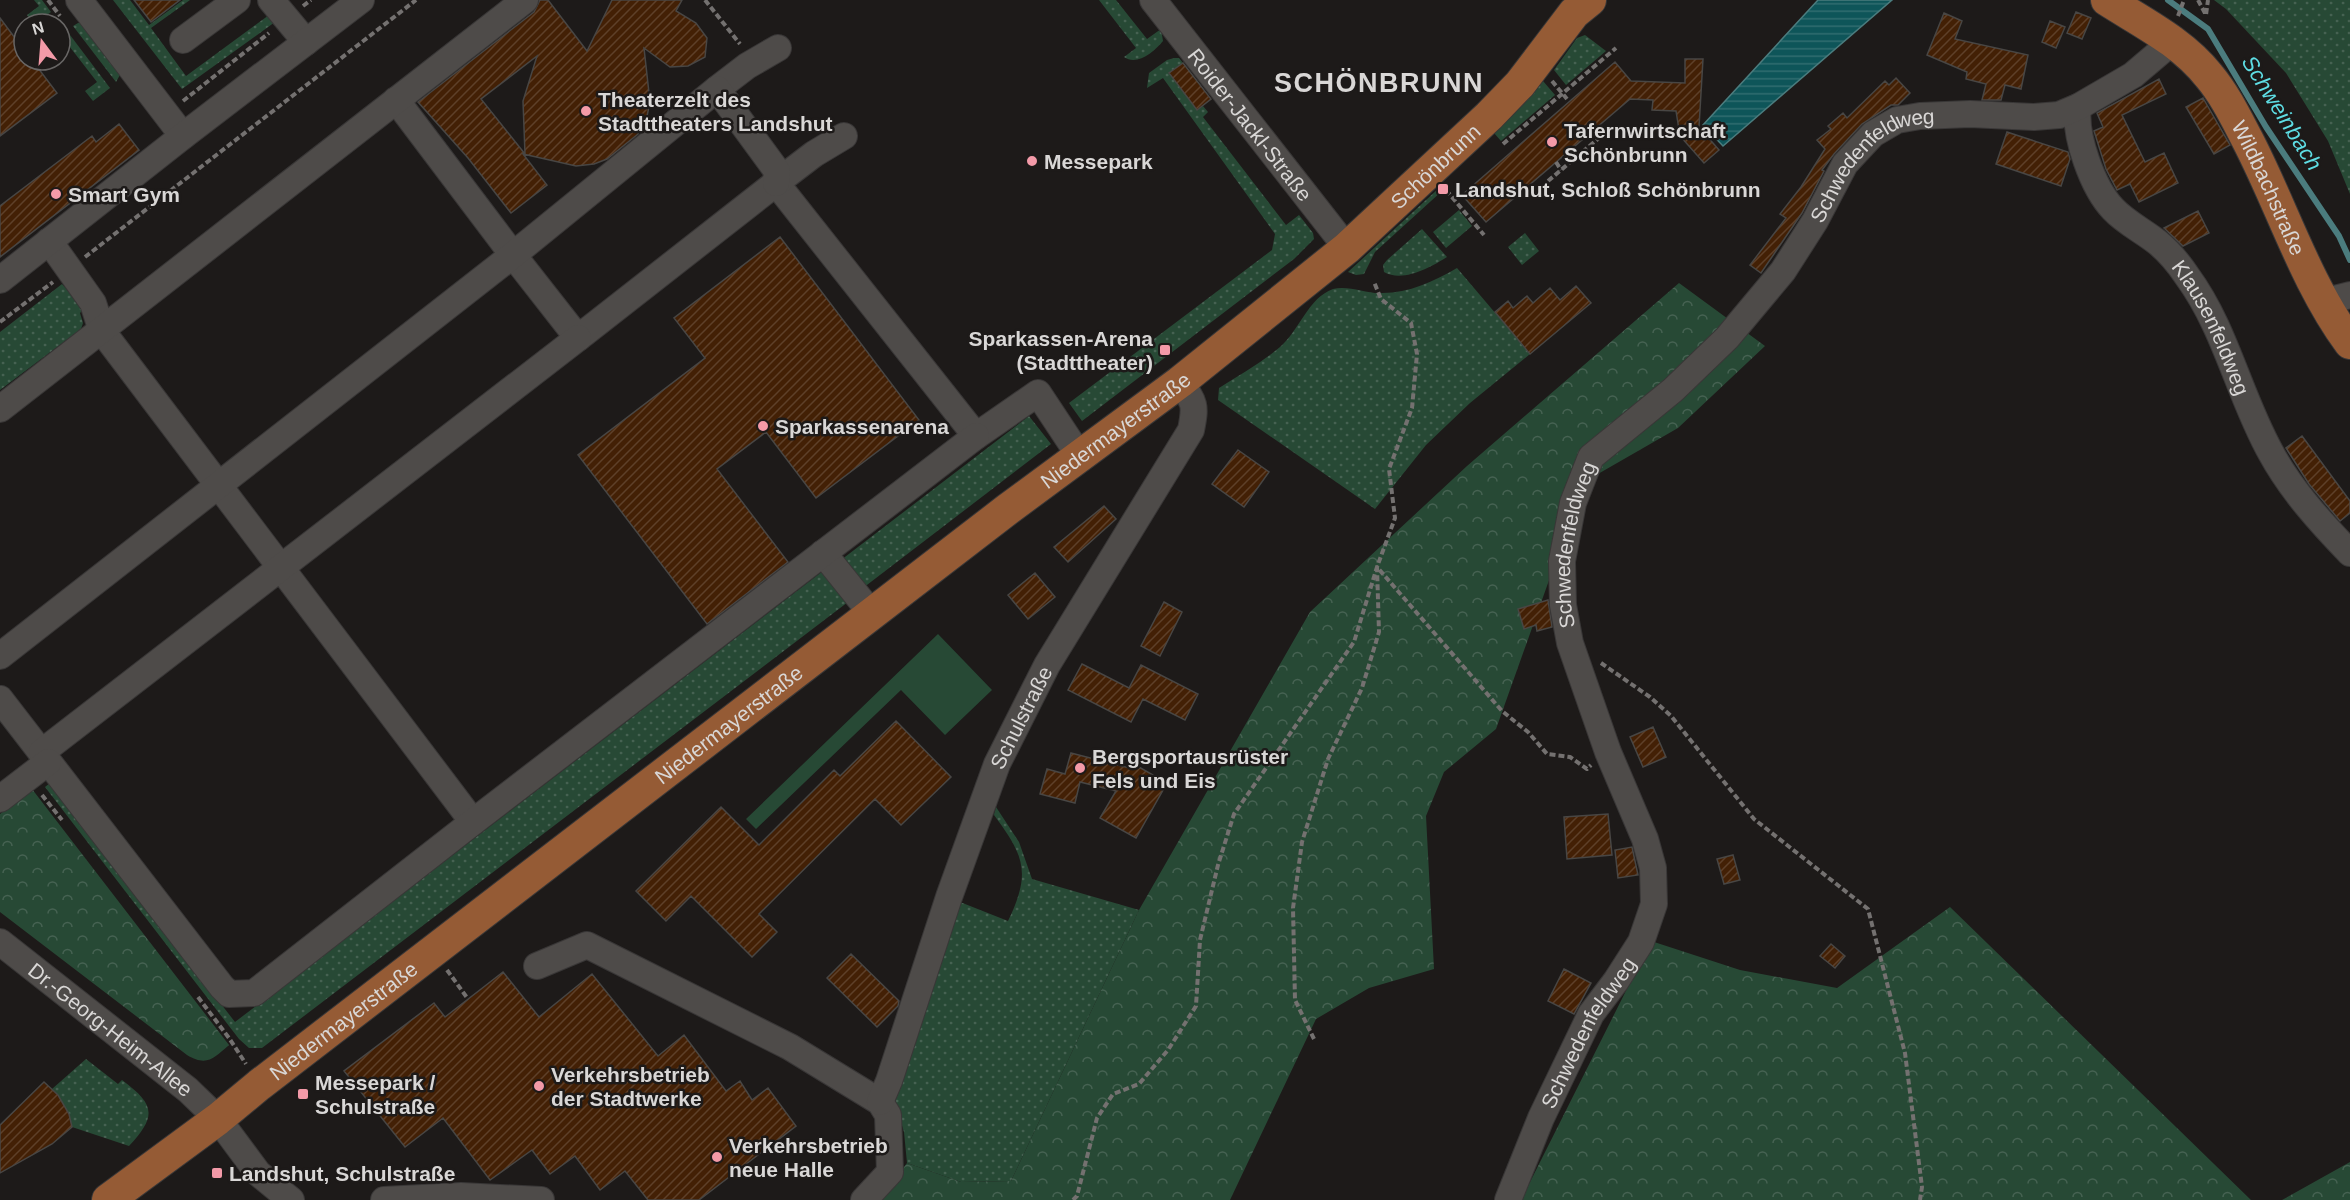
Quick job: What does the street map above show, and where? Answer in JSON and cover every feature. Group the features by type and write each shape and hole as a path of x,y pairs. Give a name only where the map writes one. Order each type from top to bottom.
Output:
{"main road":[{"path":"2107,0 2175,31"},
{"name":"Schönbrunn","path":"1347,248 1489,116 1525,77 1581,4"},
{"name":"Wildbachstraße","path":"2175,31 2226,101 2336,298 2350,343"},
{"name":"Niedermayerstraße","path":"108,1200 218,1119 432,951 1079,454 1180,382 1347,248"}],"street":[{"path":"79,0 183,136"},
{"path":"183,40 237,0"},
{"path":"0,280 361,0"},
{"path":"0,409 525,0"},
{"name":"Roider-Jackl-Straße","path":"1153,0 1347,248"},
{"path":"278,10 306,42"},
{"name":"Schwedenfeldweg","path":"1508,1200 1541,1119 1591,1014 1641,942 1654,904 1653,868 1645,839 1608,752 1570,643 1563,605 1562,561 1574,503 1591,457 1673,390 1727,338 1783,271 1815,221 1845,164 1873,134 1897,120 1920,116 1970,114 2034,117 2059,115 2078,107 2133,75 2175,31"},
{"path":"0,656 513,255 717,89 778,48"},
{"path":"717,89 777,171 777,183 976,436"},
{"path":"396,100 578,338"},
{"name":"Klausenfeldweg","path":"2078,107 2076,119 2082,146 2102,193 2112,209 2160,244 2186,275 2208,307 2271,454 2299,496 2350,553"},
{"path":"0,799 27,777 45,757 280,568 814,154 844,136"},
{"path":"49,241 93,303 102,331 473,822"},
{"name":"Schulstraße","path":"885,1092 949,897 997,764 1047,665 1191,430 1195,410 1190,396 1180,382"},
{"path":"0,699 229,994 254,993 823,553 976,436 1038,393 1079,454"},
{"path":"823,553 872,614"},
{"name":"Dr.-Georg-Heim-Allee","path":"0,942 182,1084 218,1119"},
{"path":"537,966 587,945 789,1047 885,1092 890,1172 864,1200"},
{"path":"218,1119 258,1173 291,1200"},
{"path":"384,1200 461,1196 542,1200"}],"path":[{"path":"165,114 278,10 311,0"},
{"path":"0,322 416,0"},
{"path":"705,0 754,62"},
{"path":"2175,31 2184,0"},
{"path":"2198,0 2206,15 2208,0"},
{"path":"1503,144 1616,48"},
{"path":"1548,181 1599,138 1593,130"},
{"path":"1556,162 1561,170"},
{"path":"1440,184 1484,235"},
{"path":"1074,1200 1077,1196 1097,1118 1113,1094 1139,1084 1168,1050 1196,1006 1200,940 1218,865 1234,814 1354,642 1395,518 1389,469 1412,408 1417,354 1411,323 1381,299 1374,282"},
{"path":"1377,567 1502,711 1528,732 1547,754 1570,757 1587,769 1608,752"},
{"path":"1314,1039 1295,1000 1293,908 1302,842 1328,759 1362,688 1380,632 1377,567"},
{"path":"1570,643 1650,697 1671,716 1754,819 1868,909 1905,1053 1922,1187 1920,1200"},
{"path":"27,777 64,823"},
{"path":"432,951 468,999"},
{"path":"195,993 229,1038 259,1085"}],"green space":[{"path":"34,0 42,0 51,12 31,12 39,6"},
{"path":"113,0 130,0 149,25 183,0 190,0 151,28 186,76 269,15 275,22 182,89"},
{"path":"1099,0 1116,0 1147,39 1161,29 1163,41 1145,57 1134,60 1124,57 1136,48"},
{"path":"2214,0 2350,0 2350,194 2328,141 2286,73 2226,9"},
{"path":"83,23 121,73 116,82 73,26"},
{"path":"1585,35 1606,51 1566,85 1554,70 1577,38"},
{"path":"72,38 110,88 93,101 85,91 97,82 72,50"},
{"path":"1179,58 1183,63 1169,73 1197,110 1203,106 1208,112 1203,117 1286,225 1299,215 1313,233 1314,239 1294,259 1082,421 1069,403 1272,250 1275,234 1163,78 1147,88 1149,73 1167,60"},
{"path":"1543,81 1555,95 1501,141 1494,133"},
{"path":"1439,188 1442,191 1375,252 1364,274 1356,275 1348,272"},
{"path":"1459,210 1472,226 1446,248 1433,232"},
{"path":"1422,229 1447,257 1408,275 1392,275 1384,272 1383,265 1387,260"},
{"path":"1525,233 1539,251 1522,265 1508,247"},
{"path":"1457,268 1530,354 1470,403 1426,445 1375,509 1218,400 1219,388 1258,364 1280,347 1310,307 1324,293 1338,288 1379,293 1400,291 1429,282"},
{"path":"1679,283 1765,346 1678,428 1584,482 1496,729 1444,772 1426,816 1434,969 1369,988 1316,1019 1230,1200 880,1200 907,1163 961,1182 1011,1181 1139,910 1310,612 1467,466"},
{"path":"62,284 84,309 80,313 83,323 81,329 0,390 0,332"},
{"path":"1029,416 1051,444 863,588 841,560"},
{"path":"823,571 848,602 262,1048 249,1048 239,1039 45,787 50,783 235,1022"},
{"path":"938,634 992,690 945,735 901,690 756,829 746,819"},
{"path":"32,789 229,1045 214,1057 205,1061 187,1055 0,912 0,814"},
{"path":"996,807 1019,842 1032,879 1139,910 1011,1181 961,1182 907,1163 904,1132 895,1102 960,902 1008,921 1020,890 1022,877 1018,854 994,815"},
{"path":"1950,907 2251,1200 1521,1200 1651,941 1740,970 1837,988"},
{"path":"86,1059 118,1084 122,1080 133,1088 146,1103 148,1118 145,1126 129,1146 72,1127 52,1089"},
{"path":"2350,1162 2350,1200 2282,1200"}],"water":[{"path":"1818,0 1892,0 1723,146 1703,125"}],"building":[{"path":"134,0 180,0 151,22"},
{"path":"540,0 548,0 587,51 612,0 682,0 676,11 696,23 707,38 705,57 688,66 670,67 644,48 650,102 646,121 638,134 607,159 594,164 576,166 523,154 547,185 511,213 468,158 418,102 534,12","holes":["537,56 523,101 525,154 481,99"]},
{"path":"2076,12 2091,18 2082,39 2067,33"},
{"path":"1944,13 1962,21 1955,39 2028,55 2021,89 2005,85 2001,100 1982,100 1986,84 1966,79 1967,72 1927,55"},
{"path":"0,18 12,34 12,72 41,72 57,93 0,136"},
{"path":"2050,21 2065,27 2056,48 2042,42"},
{"path":"1685,59 1703,59 1699,127 1719,150 1704,163 1680,136 1676,111 1652,110 1653,100 1630,99 1486,222 1462,195 1615,62 1631,81 1685,83"},
{"path":"1183,63 1211,99 1197,110 1169,73"},
{"path":"1896,78 1910,93 1898,105 1891,105 1862,124 1834,154 1822,170 1824,171 1802,213 1761,273 1750,265 1786,218 1780,214 1801,187 1825,149 1817,140 1831,129 1828,126 1843,113 1847,118 1885,81 1889,85"},
{"path":"2159,79 2166,94 2122,115 2145,162 2164,153 2178,183 2139,202 2130,184 2117,190 2106,169 2094,131 2103,127 2097,113"},
{"path":"2203,98 2230,145 2214,154 2186,107"},
{"path":"119,124 139,150 0,257 0,206 92,136 96,142"},
{"path":"2007,132 2068,152 2070,159 2061,186 1996,164"},
{"path":"2198,211 2209,233 2183,246 2164,228"},
{"name":"Sparkassenarena","path":"780,237 919,420 816,498 766,432 717,469 788,562 707,624 578,455 705,358 674,318"},
{"path":"1576,286 1591,303 1530,354 1495,312 1508,301 1513,308 1527,296 1533,303 1550,288 1560,300"},
{"path":"2302,436 2350,501 2350,513 2340,521 2309,484 2286,448"},
{"path":"1238,450 1269,472 1244,507 1212,484"},
{"path":"1104,506 1116,519 1068,562 1054,547"},
{"path":"1035,573 1055,597 1028,619 1008,595"},
{"path":"1548,600 1552,627 1537,631 1536,625 1524,629 1518,609"},
{"path":"1164,602 1182,612 1160,656 1141,646"},
{"path":"1082,664 1129,688 1141,665 1198,694 1185,720 1143,699 1131,722 1068,690"},
{"path":"896,721 951,777 901,825 875,799 759,914 777,932 752,957 691,896 666,921 636,891 721,807 759,845 834,770 840,776"},
{"path":"1653,727 1666,757 1643,767 1630,737"},
{"path":"1071,753 1129,768 1132,763 1167,783 1136,838 1100,818 1116,791 1080,782 1075,803 1040,794 1047,769 1065,774"},
{"path":"1608,814 1612,855 1567,859 1564,817"},
{"path":"1632,847 1638,875 1618,878 1615,850"},
{"path":"1733,855 1740,880 1724,884 1717,859"},
{"path":"1831,944 1845,956 1835,968 1820,956"},
{"path":"851,954 899,1001 898,1006 877,1027 827,978"},
{"path":"1564,969 1591,983 1574,1014 1548,1001"},
{"name":"Verkehrsbetrieb der Stadtwerke","path":"503,972 539,1017 592,974 658,1056 684,1035 726,1091 740,1081 752,1100 768,1088 796,1126 699,1200 648,1200 625,1171 600,1190 575,1156 550,1174 532,1150 490,1180 443,1118 405,1147 344,1071 434,1003 445,1017"},
{"path":"44,1082 58,1095 69,1114 72,1127 52,1144 0,1173 0,1125"}],"waterway":[{"name":"Schweinbach","path":"2168,0 2208,29 2266,127 2339,236 2350,260"}],"place":[{"name":"Theaterzelt des Stadttheaters Landshut","path":"586,111"},
{"name":"Tafernwirtschaft Schönbrunn","path":"1552,142"},
{"name":"Messepark","path":"1032,161"},
{"name":"Landshut, Schloß Schönbrunn","path":"1443,189"},
{"name":"Smart Gym","path":"56,194"},
{"name":"Sparkassen-Arena (Stadttheater)","path":"1165,350"},
{"name":"Sparkassenarena","path":"763,426"},
{"name":"Bergsportausrüster Fels und Eis","path":"1080,768"},
{"name":"Verkehrsbetrieb der Stadtwerke","path":"539,1086"},
{"name":"Messepark / Schulstraße","path":"303,1094"},
{"name":"Verkehrsbetrieb neue Halle","path":"717,1157"},
{"name":"Landshut, Schulstraße","path":"217,1173"}],"district":[{"name":"SCHÖNBRUNN","path":"1379,83"}]}
